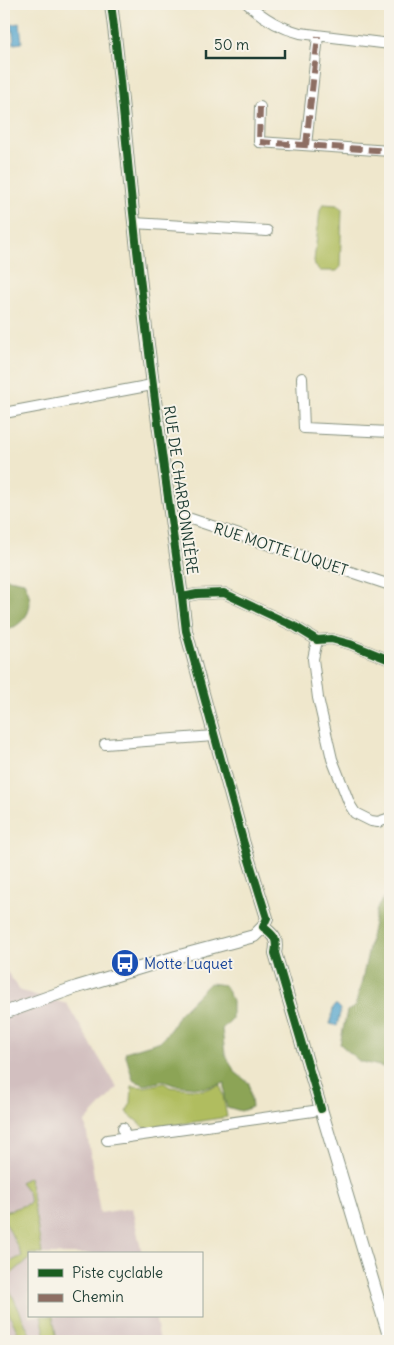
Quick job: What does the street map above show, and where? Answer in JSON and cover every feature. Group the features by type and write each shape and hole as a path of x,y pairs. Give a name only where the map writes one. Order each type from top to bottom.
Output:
{"street":[{"name":"RUE DE CHARBONNIÈRE","path":"111,4 118,50 134,223 152,385 186,631 266,918 263,927"},
{"path":"248,4 271,22 288,30 318,36 390,44"},
{"path":"306,145 318,36"},
{"path":"260,107 259,142 390,151"},
{"path":"134,223 267,232"},
{"path":"302,378 304,428 390,432"},
{"path":"4,413 152,385"},
{"name":"RUE MOTTE LUQUET","path":"171,518 191,519 390,585"},
{"path":"182,597 197,594 224,593 294,626 317,640 331,639 350,644 390,660"},
{"path":"317,640 313,658 318,698 332,759 350,805 355,813 371,821 378,822 390,818"},
{"path":"105,744 214,736"},
{"path":"4,1013 77,987 254,936 263,927 270,932 276,939 275,953 390,1339"},
{"path":"106,1140 124,1133 321,1109"}],"shaded area":[{"path":"4,968 21,991 67,1004 117,1088 85,1122 100,1213 132,1208 142,1252 28,1252 28,1318 155,1318 160,1341 4,1341"}],"green space":[{"path":"323,204 337,205 342,209 340,268 337,271 320,271 315,266 320,210"},
{"path":"4,578 24,582 30,599 30,606 28,613 19,623 4,632"},
{"path":"390,889 390,1102 388,1100 387,1068 359,1061 340,1044 347,1011 355,1007 377,908"},
{"path":"210,983 224,985 232,1000 232,1019 222,1029 225,1054 235,1072 249,1083 252,1107 241,1111 227,1107 224,1098 225,1083 204,1088 174,1085 163,1081 145,1085 133,1080 125,1052 161,1041 179,1014"},
{"path":"164,1083 170,1087 203,1090 221,1085 227,1117 145,1128 126,1112 131,1103 132,1086 144,1087"},
{"path":"29,1177 42,1252 28,1252 28,1260 5,1279 33,1341 22,1341 4,1303 4,1265 22,1256 4,1219 5,1212 30,1203 28,1192 20,1182"},
{"path":"41,1318 53,1318 57,1341 47,1341"}],"water":[{"path":"20,23 22,43 14,44 12,24"},
{"path":"335,1005 341,1009 337,1026 330,1024"}],"marked path":[{"path":"306,145 318,36"},
{"path":"260,107 259,142 390,151"}],"cycle path":[{"path":"111,4 144,316 186,631 244,844 267,918 263,927 272,935 276,944 275,953 321,1109"},
{"path":"182,597 197,594 224,593 294,626 317,640 331,639 350,644 390,660"}],"place":[{"name":"Motte Luquet","path":"125,963"}]}
